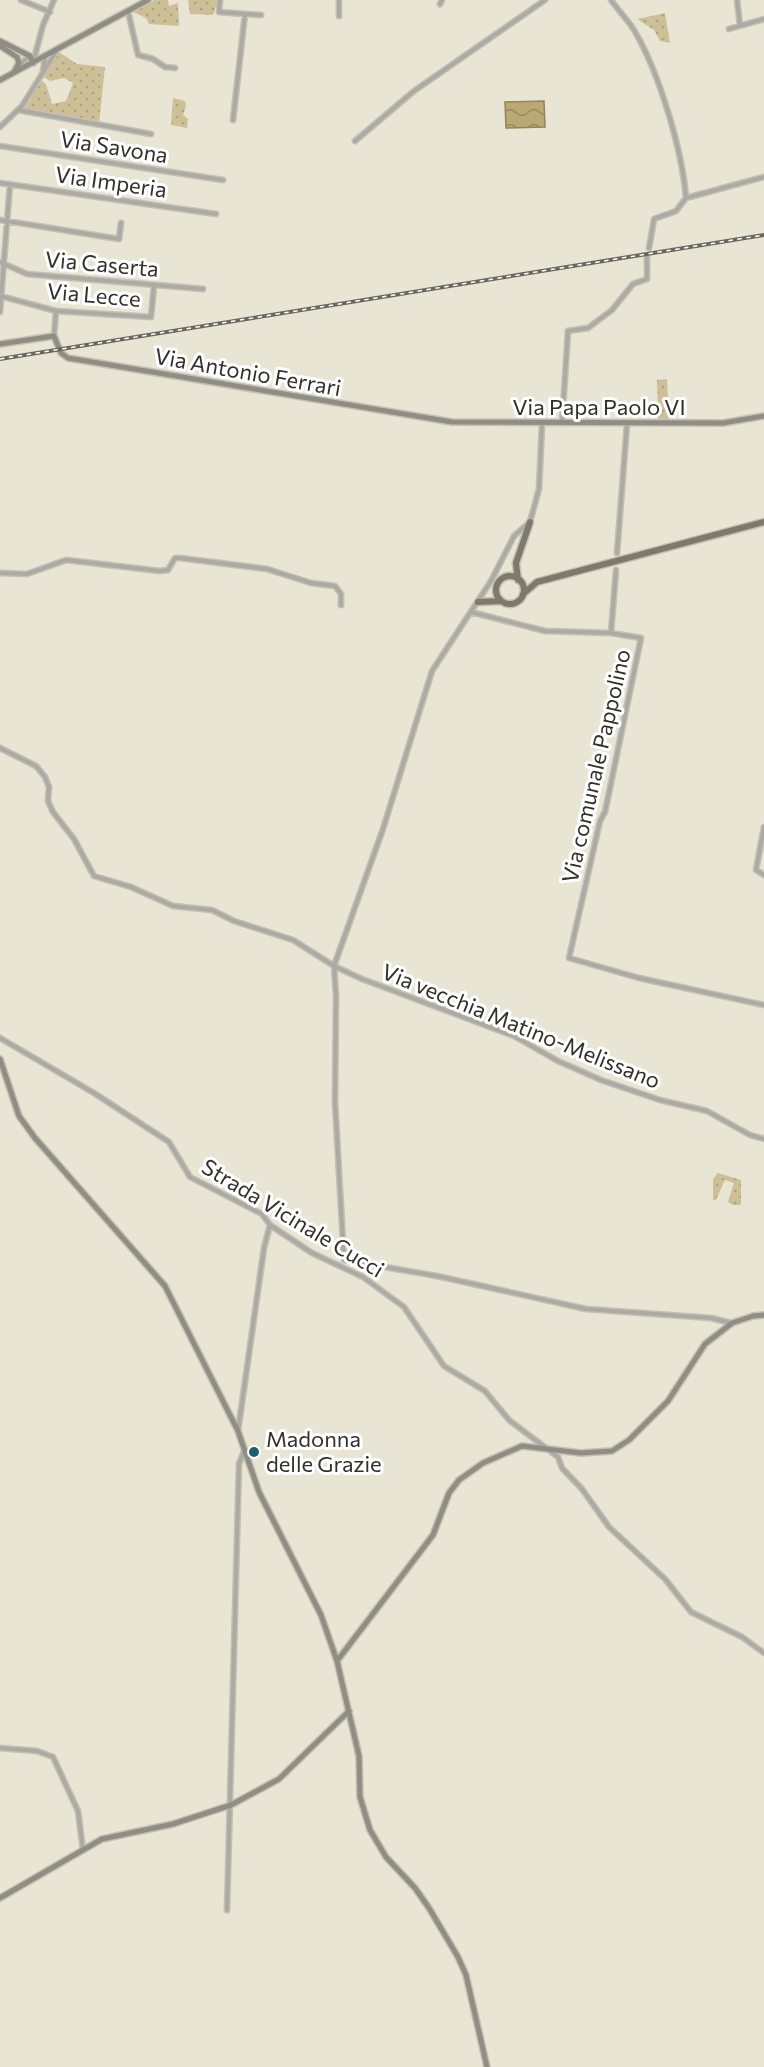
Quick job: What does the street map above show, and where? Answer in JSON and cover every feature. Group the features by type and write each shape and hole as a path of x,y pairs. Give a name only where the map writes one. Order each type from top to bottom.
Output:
{"main road":[{"path":"487,602 496,593 498,584 508,577 516,563 530,522"},
{"path":"508,577 519,581 537,582 764,522"},
{"path":"516,563 523,594"},
{"path":"478,602 514,603 537,582"},
{"path":"496,593 501,601"}],"street":[{"path":"21,0 50,12"},
{"path":"34,63 43,25 54,0"},
{"path":"0,80 148,0"},
{"path":"219,0 219,12 261,15"},
{"path":"339,0 339,16"},
{"path":"355,141 414,91 545,0"},
{"path":"611,0 634,30 645,52 680,150 686,198"},
{"path":"738,0 740,25"},
{"path":"128,11 138,55 153,58 165,67 175,68"},
{"path":"233,120 245,14"},
{"path":"729,29 764,19"},
{"path":"0,41 30,56 43,72"},
{"path":"0,46 16,54 17,66 14,73"},
{"path":"0,127 18,110 57,50"},
{"path":"17,66 30,56"},
{"path":"45,57 48,58 48,64"},
{"path":"43,72 45,57"},
{"path":"18,110 151,134"},
{"name":"Via Savona","path":"0,146 223,180"},
{"path":"649,248 654,219 676,211 686,198 764,177"},
{"name":"Via Imperia","path":"0,183 216,214"},
{"path":"0,312 2,263 10,184"},
{"path":"0,220 119,239 121,223"},
{"path":"562,424 568,331 588,328 612,310 633,284 647,279 648,257"},
{"name":"Via Caserta","path":"2,263 27,274 203,289"},
{"name":"Via Lecce","path":"1,296 56,311 151,317 154,286"},
{"path":"0,344 54,336 56,311"},
{"name":"Via Antonio Ferrari","path":"54,336 60,349 68,358 434,420"},
{"name":"Via Papa Paolo VI","path":"434,420 543,424 723,423 764,416"},
{"path":"543,424 539,489 530,522 514,536 478,602 432,671 383,829 334,966 335,1102 344,1260 448,1278 586,1308 711,1318 732,1323"},
{"path":"617,553 627,424"},
{"path":"0,573 27,574 66,560 168,570 175,558 180,558 267,569 311,583 336,586 341,594 340,605"},
{"name":"Via comunale Pappolino","path":"616,570 611,633 641,638 605,812 600,821 569,958 639,978 764,1005"},
{"path":"471,612 545,631 611,633"},
{"path":"0,748 36,766 45,777 49,787 48,801 53,812 74,839 94,876 131,887 173,906 212,910 250,927 292,940 334,966"},
{"path":"764,827 756,870 764,875"},
{"name":"Via vecchia Matino-Melissano","path":"334,966 401,995 514,1036 558,1061 601,1080 660,1100 707,1111 750,1135 764,1139"},
{"name":"Strada Vicinale Cucci","path":"0,1038 94,1092 169,1142 190,1176 262,1214 270,1225 312,1253 363,1277 404,1307 444,1366 485,1392 509,1420 550,1449 609,1527 664,1579 691,1612 742,1637 764,1653"},
{"path":"0,1059 7,1085 24,1123 165,1286 238,1431 259,1492 321,1615 337,1661 359,1756 360,1797 370,1830 386,1857 425,1901 458,1956 466,1975 487,2067"},
{"path":"238,1431 262,1259 270,1225"},
{"path":"337,1661 433,1535 448,1493 459,1480 483,1464 522,1446 581,1453 612,1451 668,1401 705,1344 732,1323 761,1315 764,1310"},
{"path":"227,1910 238,1475 239,1464 245,1450"},
{"path":"0,1898 102,1839 173,1824 231,1805 279,1779 349,1711"},
{"path":"0,1748 37,1752 53,1757 78,1811 84,1851"}],"shaded area":[{"path":"154,0 168,0 169,6 178,3 179,26 149,24 146,18 133,12"},
{"path":"188,0 218,0 213,15 190,14"},
{"path":"665,13 670,43 660,41 654,30 637,19"},
{"path":"59,52 77,64 105,67 99,124 24,110 41,80 46,84 52,104 66,101 73,83 64,78 50,81 42,76"},
{"path":"173,98 185,101 183,115 188,119 187,128 171,125"},
{"path":"667,379 669,421 653,421 658,419 657,380"},
{"path":"718,1173 741,1180 741,1205 728,1202 734,1183 725,1180 716,1200 713,1200 713,1179"}],"water":[{"path":"544,101 545,127 506,128 505,102"}],"railway":[{"path":"0,359 764,235"}],"place":[{"name":"Madonna delle Grazie","path":"254,1452"}]}
